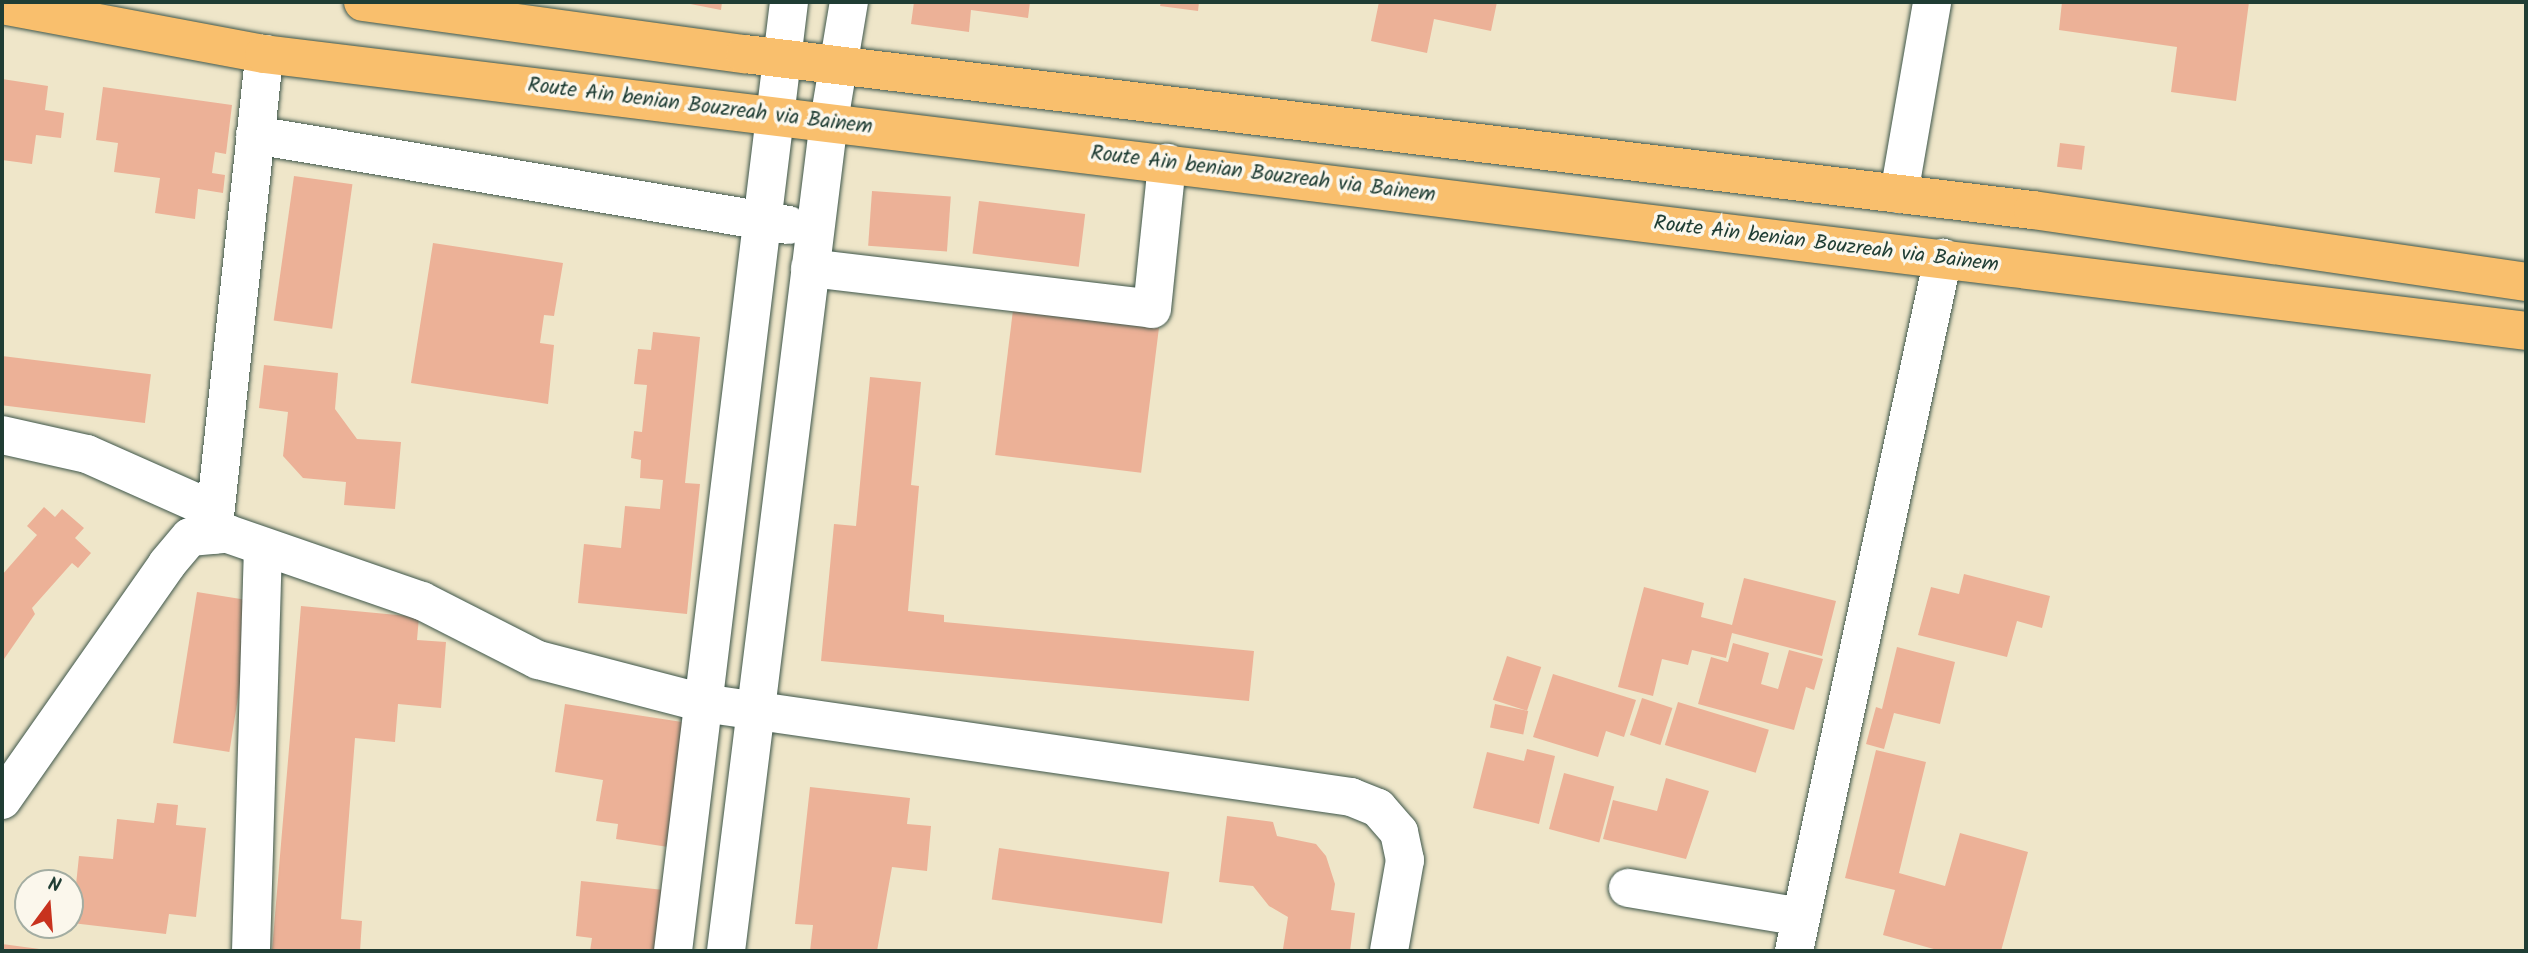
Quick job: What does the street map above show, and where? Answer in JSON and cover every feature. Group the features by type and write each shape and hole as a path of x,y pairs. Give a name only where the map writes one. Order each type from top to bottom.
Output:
{"main road":[{"path":"363,2 841,66 1252,112 1899,194 2526,282"},
{"name":"Route Ain benian Bouzreah via Bainem","path":"2,5 264,54 775,114 2526,331"}],"street":[{"path":"673,951 789,2"},
{"path":"726,951 828,121 841,66 849,2"},
{"path":"1899,194 1932,2"},
{"path":"214,523 264,54"},
{"path":"255,135 815,228"},
{"path":"810,268 1152,309 1167,163"},
{"path":"1628,888 1798,934 1943,258"},
{"path":"2,435 87,454 214,523 228,534 263,549 422,601 538,660 703,703 1351,797 1378,808 1399,832 1405,860 1389,951"},
{"path":"2,800 167,564 190,537 214,523"},
{"path":"251,951 263,549"}],"building":[{"path":"680,2 722,2 721,10"},
{"path":"914,2 1030,2 1028,18 971,10 969,32 911,24"},
{"path":"1161,2 1199,2 1198,11 1160,6"},
{"path":"1379,2 1497,2 1491,31 1434,19 1427,53 1371,41"},
{"path":"2062,2 2249,2 2236,101 2171,92 2177,47 2059,30"},
{"path":"2,79 48,86 45,110 64,113 61,138 36,135 32,164 2,160"},
{"path":"103,87 232,105 226,154 215,152 212,173 225,175 223,193 198,189 195,219 155,213 160,178 114,172 118,143 96,140"},
{"path":"2060,143 2085,146 2082,170 2057,167"},
{"path":"294,176 352,184 332,329 274,321"},
{"path":"872,191 951,197 947,251 868,246"},
{"path":"979,201 1085,214 1079,267 973,254"},
{"path":"433,243 563,263 554,316 544,315 540,343 554,345 548,404 411,383"},
{"path":"1013,310 1159,328 1141,473 995,455"},
{"path":"653,332 700,337 685,483 700,484 687,614 578,603 584,544 621,548 625,506 660,509 663,480 640,478 641,460 631,458 634,431 642,432 647,385 634,384 638,349 651,350"},
{"path":"2,356 151,374 145,423 2,405"},
{"path":"264,365 338,373 335,409 357,439 401,442 395,509 344,505 346,482 303,478 283,456 288,412 259,408"},
{"path":"870,377 921,382 911,485 919,486 908,611 944,615 944,622 1254,651 1249,701 821,661 834,524 856,526"},
{"path":"44,507 55,517 62,509 84,528 75,538 91,553 78,568 72,563 32,608 35,614 2,662 2,575 37,535 27,526"},
{"path":"1964,574 2050,596 2042,628 2017,621 2007,657 1918,635 1931,587 1959,594"},
{"path":"1744,578 1836,601 1822,656 1732,633 1726,658 1692,650 1688,665 1662,659 1653,696 1618,687 1644,587 1704,603 1701,617 1732,625"},
{"path":"197,592 253,601 229,752 173,743"},
{"path":"301,606 419,617 417,640 446,642 441,708 398,704 395,742 355,738 341,919 362,921 360,951 272,951"},
{"path":"1733,643 1769,653 1761,684 1778,689 1789,650 1823,659 1814,690 1806,687 1794,730 1698,704 1711,657 1728,662"},
{"path":"1897,647 1955,662 1940,724 1894,713 1884,749 1866,744 1876,707 1882,709"},
{"path":"1507,656 1541,667 1527,711 1493,700"},
{"path":"1553,674 1636,700 1624,737 1606,731 1598,757 1533,737"},
{"path":"1642,698 1672,708 1660,745 1630,735"},
{"path":"1678,702 1769,730 1756,773 1665,745"},
{"path":"565,704 695,724 701,852 616,839 618,824 596,821 603,780 555,772"},
{"path":"1495,704 1528,711 1523,735 1490,727"},
{"path":"1527,749 1555,756 1539,824 1473,808 1487,752 1524,761"},
{"path":"1876,750 1926,762 1899,873 1945,886 1960,833 2028,852 2001,951 1941,951 1883,935 1895,890 1845,878"},
{"path":"1564,773 1614,786 1599,842 1549,829"},
{"path":"1666,778 1709,791 1686,859 1603,839 1613,800 1657,811"},
{"path":"810,787 910,798 907,824 931,826 927,871 892,867 877,951 810,951 813,925 795,924"},
{"path":"157,803 178,805 176,825 206,828 196,917 169,914 166,934 84,924 84,869 78,869 79,856 113,859 117,819 154,823"},
{"path":"1227,816 1273,822 1277,836 1316,844 1326,856 1335,884 1331,910 1355,913 1350,951 1283,949 1288,917 1269,906 1253,886 1219,882"},
{"path":"999,848 1169,872 1162,923 992,899"},
{"path":"581,881 682,892 676,951 590,951 592,938 576,936"},
{"path":"2,944 47,950 47,951 2,951"}]}
